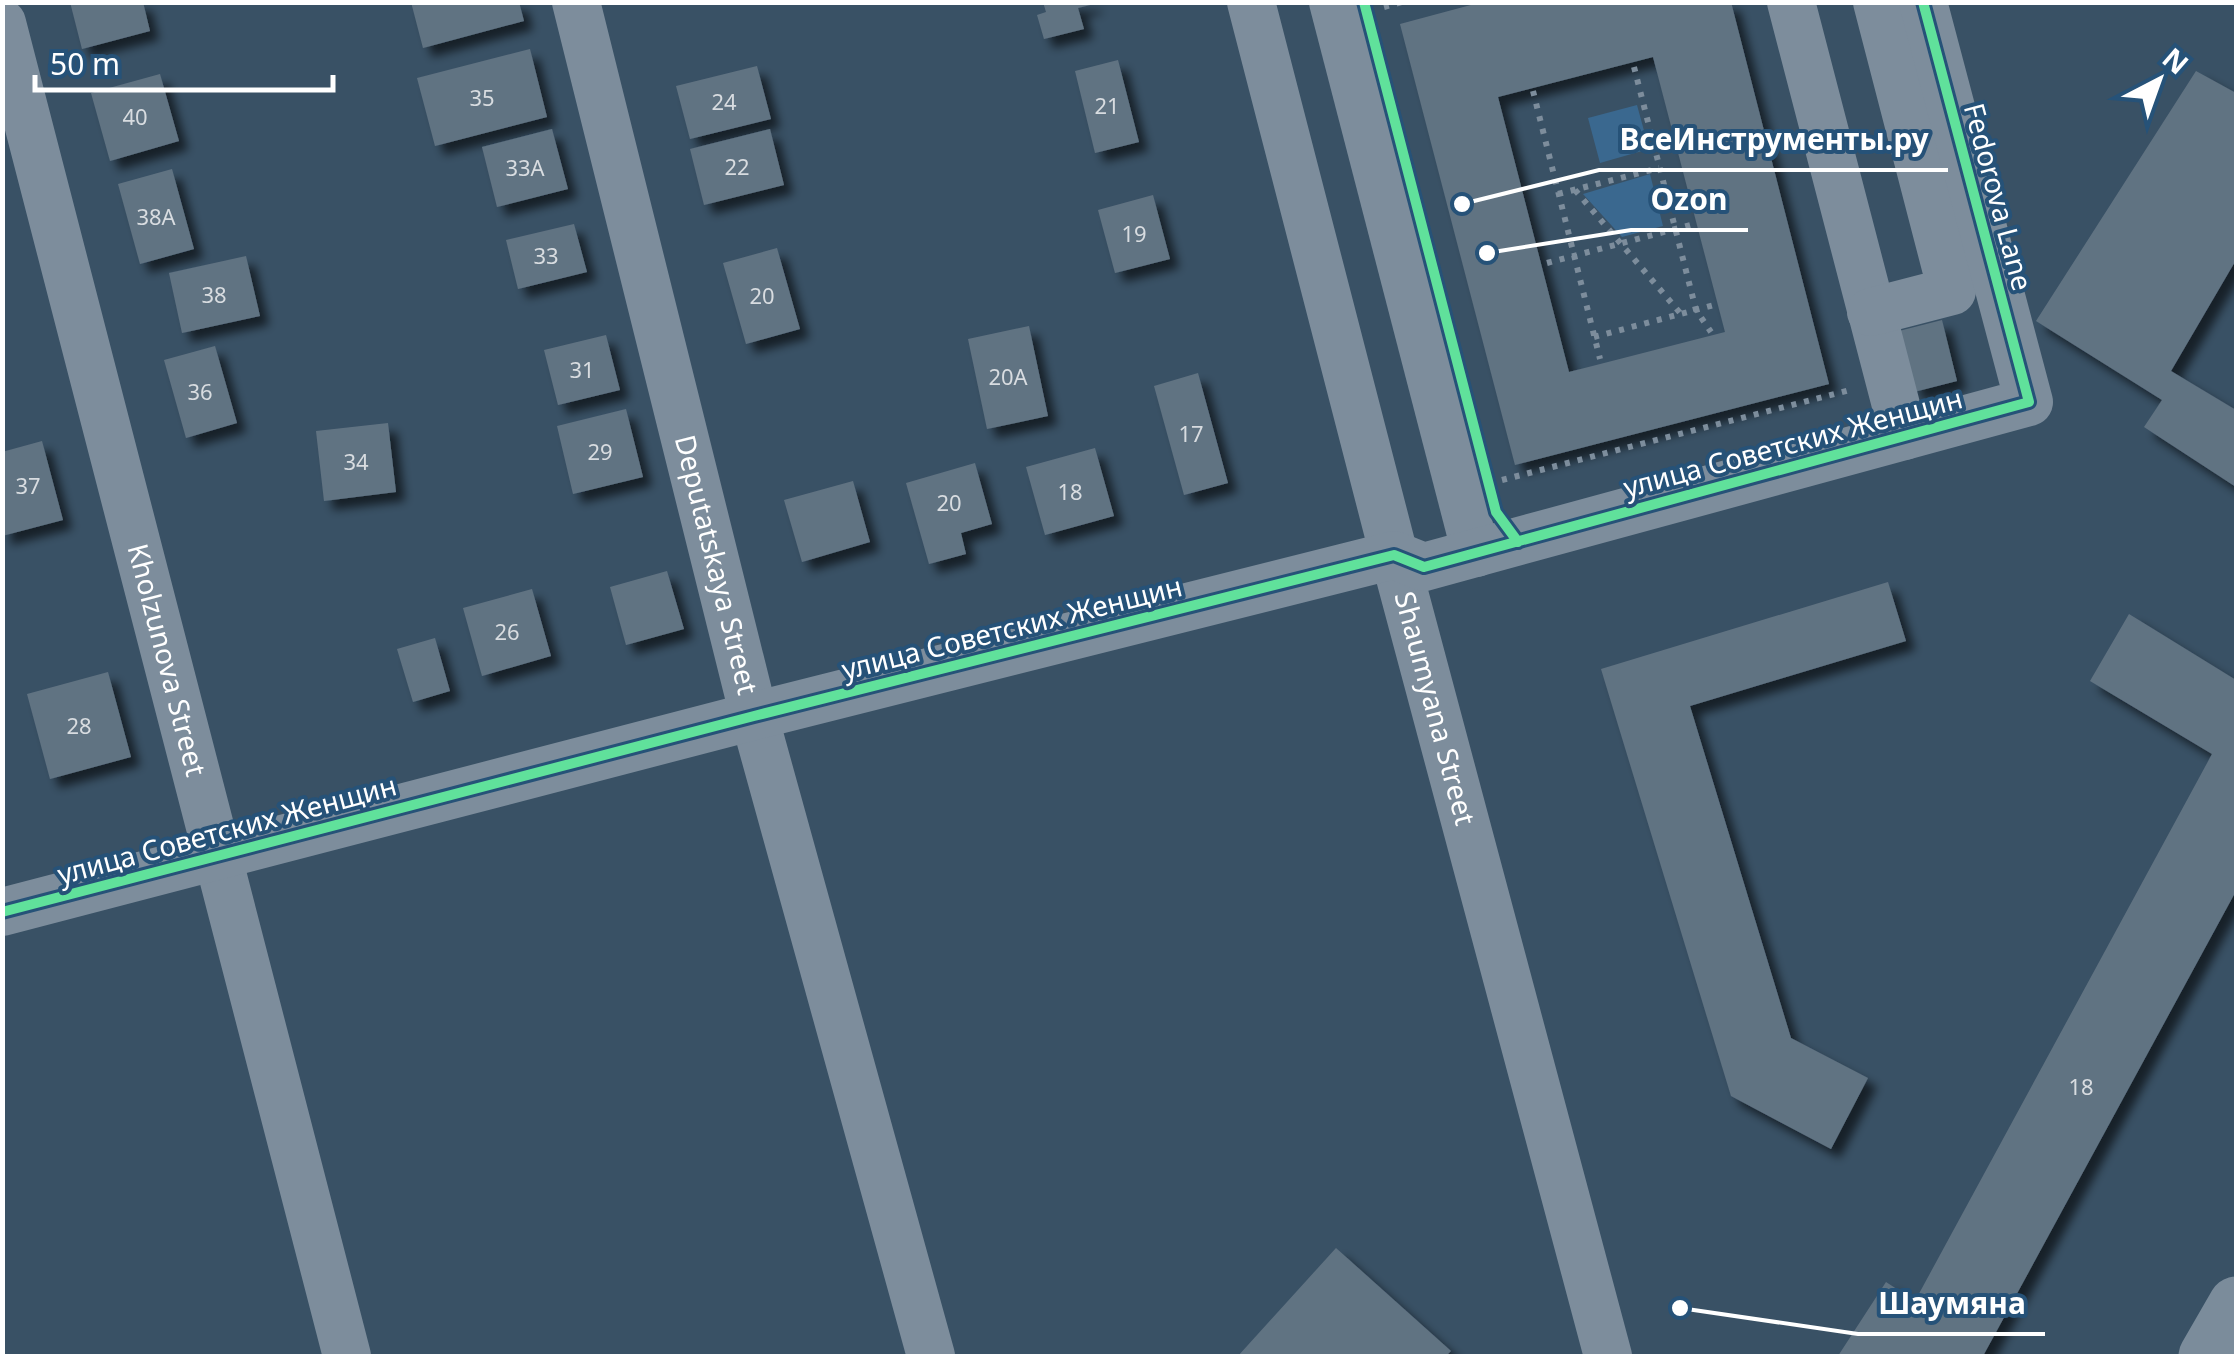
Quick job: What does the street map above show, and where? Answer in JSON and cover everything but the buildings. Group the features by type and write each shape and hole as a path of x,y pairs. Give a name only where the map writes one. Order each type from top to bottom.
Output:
{"main road":[{"path":"2206,1356 2236,1304"}],"street":[{"name":"Deputatskaya Street","path":"576,2 754,716 931,1356"},
{"name":"Shaumyana Street","path":"1250,2 1608,1356"},
{"path":"1334,2 1476,553"},
{"path":"1791,2 1904,436"},
{"path":"1871,312 1952,291 1877,2"},
{"name":"Fedorova Lane","path":"1924,2 2029,402"},
{"name":"Kholzunova Street","path":"2,23 347,1356"},
{"name":"улица Советских Женщин","path":"2,912 754,716 1394,555 1424,567 2029,402"}],"path":[{"path":"1384,7 1402,2"},
{"path":"1634,67 1696,310 1711,332"},
{"path":"1533,91 1600,359"},
{"path":"1558,194 1659,168"},
{"path":"1575,190 1682,314"},
{"path":"1547,263 1694,224"},
{"path":"1594,336 1718,304"},
{"path":"1502,480 1857,388"}],"shaded area":[{"path":"1637,105 1649,149 1600,163 1588,118"},
{"path":"1650,174 1663,226 1622,237 1583,194"}],"cycle path":[{"path":"1364,2 1496,512 1518,542"},
{"path":"2,912 754,716 1394,555 1424,567 2029,402 1923,2"}],"place":[{"name":"ВсеИнструменты.ру","path":"1462,204"},
{"name":"Ozon","path":"1487,253"},
{"name":"Шаумяна","path":"1680,1308"}]}
